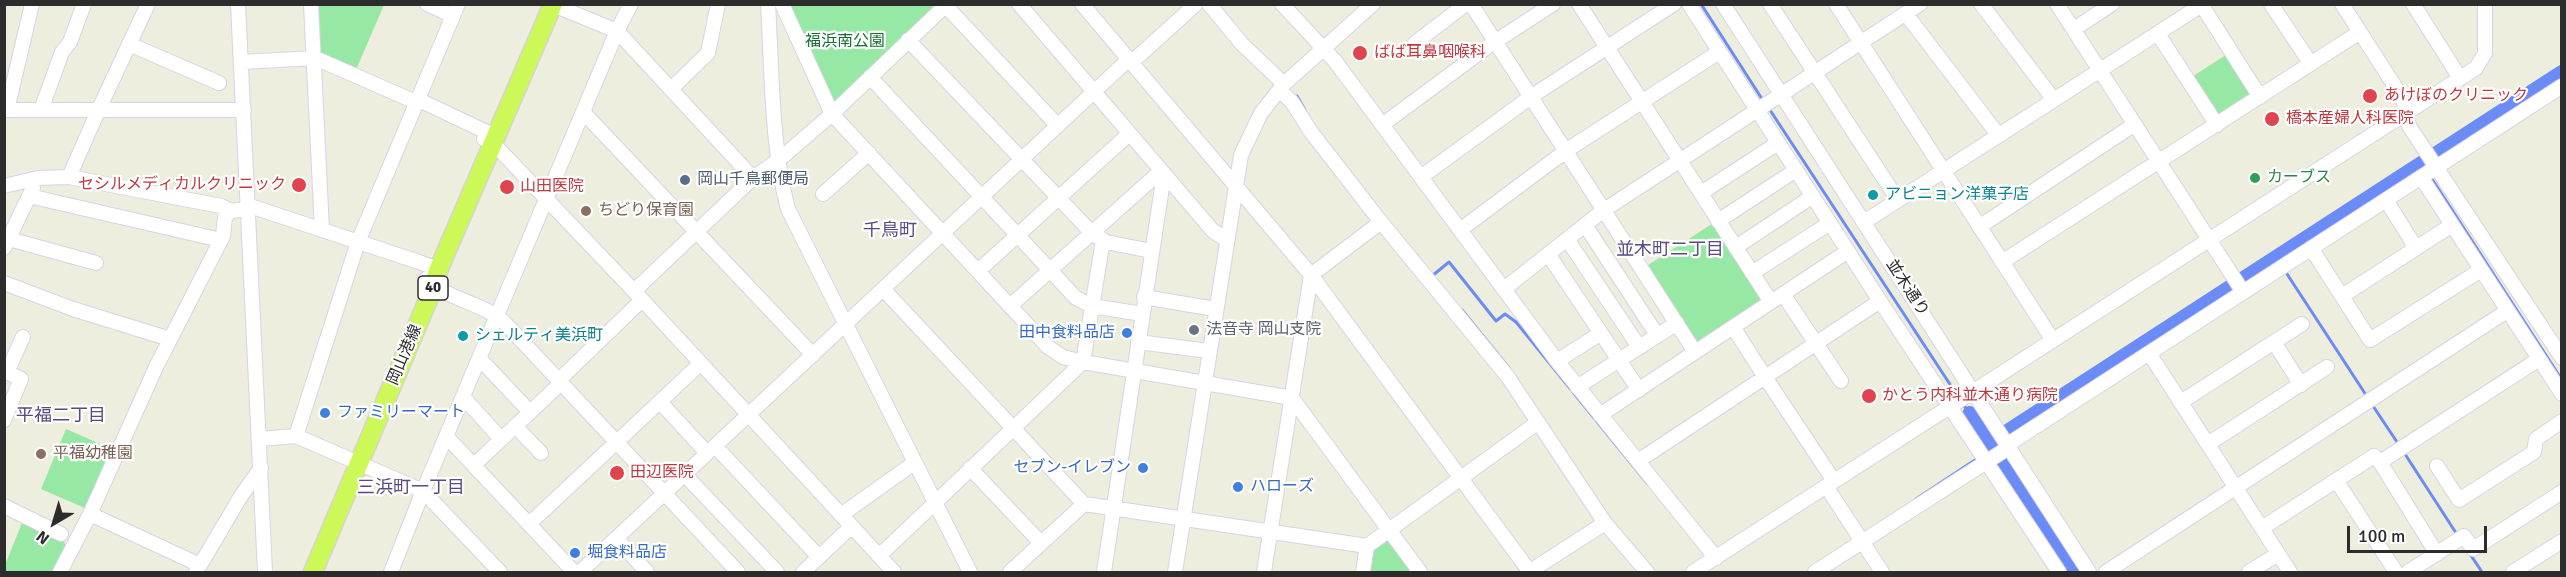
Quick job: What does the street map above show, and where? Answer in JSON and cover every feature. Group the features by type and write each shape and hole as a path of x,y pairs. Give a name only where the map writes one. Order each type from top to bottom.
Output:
{"main road":[{"name":"岡山港線","path":"302,573 354,462 490,138 542,4"},
{"name":"岡山港線","path":"490,138 552,5"},
{"name":"岡山港線","path":"313,573 354,462"}],"street":[{"path":"32,4 6,110 244,110"},
{"path":"41,110 62,52 70,42 84,4"},
{"path":"69,177 148,4"},
{"path":"238,4 265,573"},
{"path":"311,4 322,230"},
{"path":"296,436 358,242 455,10 427,4"},
{"path":"391,572 423,490 617,31 631,4"},
{"path":"671,89 708,53 718,4"},
{"path":"768,4 776,130 782,189 788,209 970,573"},
{"path":"782,4 832,114 866,156 944,233 1055,353 1083,362 1292,398 1420,573"},
{"path":"1019,4 1213,231 1227,240"},
{"path":"1082,4 1311,275 1530,572 1605,523"},
{"path":"580,573 1094,92 1196,4"},
{"path":"1209,4 1282,87 1311,132 1502,369 1605,523 1647,573"},
{"path":"1282,4 1335,61 1557,361 1716,558"},
{"path":"1175,573 1240,155 1261,112 1282,87 1373,4"},
{"path":"1382,125 1495,42 1553,4"},
{"path":"1579,4 1752,273 1777,298 1815,344 1841,381"},
{"path":"1421,177 1532,96 1674,4"},
{"path":"1689,4 1719,52 1768,104 1778,143 1880,301 1960,399 1994,454 2059,573"},
{"name":"並木通り","path":"1723,4 1768,104 1864,222 1960,399 1994,454 2089,573"},
{"path":"1770,4 1898,200"},
{"path":"1836,4 2052,339"},
{"path":"1504,289 1604,210 1815,74 1903,11 1920,4"},
{"path":"1981,4 2054,100"},
{"path":"2058,4 2239,286"},
{"path":"2074,29 2112,4"},
{"path":"2271,4 2311,64"},
{"path":"2342,4 2403,99 2409,126 2562,358"},
{"path":"2413,4 2460,78"},
{"path":"1696,572 2052,339 2476,68 2484,58 2485,4"},
{"path":"552,5 617,31 753,178"},
{"path":"474,465 560,382 696,232 753,178 780,159 832,114 946,5 1058,126"},
{"path":"1864,222 2202,5 2260,97"},
{"path":"1415,43 1475,6 1495,42 1567,150 1695,352"},
{"path":"1903,11 1999,135"},
{"path":"2002,262 2360,33"},
{"path":"2158,34 2217,125"},
{"path":"908,40 1058,199 1097,236 1151,251"},
{"path":"129,44 219,83"},
{"path":"1460,230 1567,150 1719,52"},
{"path":"241,62 315,58 418,101 490,138 894,573"},
{"path":"870,77 1076,298 1092,306 1142,314"},
{"path":"1815,573 1863,539 2149,353 2239,286 2311,248 2421,177 2433,162 2562,86"},
{"path":"583,112 813,355"},
{"path":"1979,227 2135,124"},
{"path":"978,271 1129,134"},
{"path":"1701,193 1778,143"},
{"path":"823,194 866,156"},
{"path":"1718,220 1796,170"},
{"path":"1010,306 1050,270 1097,236 1162,172"},
{"path":"1104,573 1111,507 1134,369 1162,172"},
{"path":"4,186 38,178 69,177 221,206 231,212"},
{"path":"2421,177 2562,394"},
{"path":"38,178 7,244 96,263"},
{"path":"29,196 221,240"},
{"path":"1736,247 1813,196"},
{"path":"2386,200 2416,248"},
{"path":"60,573 90,514 170,339 221,240 225,217 231,212 247,208 358,242 432,276 497,316 738,573"},
{"path":"1264,573 1311,275 1382,222"},
{"path":"1752,273 1830,223"},
{"path":"1585,225 1657,336"},
{"path":"2342,296 2452,225"},
{"path":"879,556 1083,362 1092,306 1097,236"},
{"path":"1567,239 1639,347"},
{"path":"2311,248 2370,340 2481,270"},
{"path":"1600,415 1848,251"},
{"path":"1548,254 1639,390"},
{"path":"1627,289 1646,276"},
{"path":"4,283 73,309 170,339"},
{"path":"884,290 1083,504 1367,546 1537,423"},
{"path":"1144,297 1215,309"},
{"path":"1638,460 1880,301"},
{"path":"2106,573 2507,311"},
{"path":"1577,387 1677,323"},
{"path":"2181,402 2302,324"},
{"path":"1733,327 1765,376 1882,573"},
{"path":"1557,361 1601,333"},
{"path":"4,420 21,379 7,372 23,337"},
{"path":"1138,342 1209,351"},
{"path":"2274,342 2301,385"},
{"path":"2149,353 2208,444 2232,490 2262,528 2275,556 2290,573"},
{"path":"479,358 530,412"},
{"path":"2380,462 2539,359"},
{"path":"530,524 700,364"},
{"path":"2208,444 2327,367"},
{"path":"463,397 501,439"},
{"path":"660,402 711,450 813,567 852,526"},
{"path":"2437,466 2459,500 2534,452 2536,439 2562,421"},
{"path":"515,426 541,453"},
{"path":"260,440 296,436 423,490 500,573"},
{"path":"446,436 574,573"},
{"path":"2262,528 2374,456 2380,462 2437,554"},
{"path":"841,515 914,463"},
{"path":"90,514 198,569 241,496 261,468"},
{"path":"970,468 1041,543"},
{"path":"685,475 777,573"},
{"path":"2336,480 2396,573"},
{"path":"2408,573 2464,536 2473,549 2562,492"},
{"path":"1010,573 1083,504"},
{"path":"4,506 60,534"},
{"path":"616,538 647,573"},
{"path":"2513,573 2562,541"},
{"path":"1363,573 1367,546"},
{"path":"2249,573 2275,556"}],"green space":[{"path":"316,5 384,5 355,72 319,56"},
{"name":"福浜南公園","path":"787,5 939,5 833,104"},
{"path":"2229,53 2252,96 2221,117 2215,115 2190,78"},
{"path":"1715,222 1764,299 1701,343 1697,342 1648,265"},
{"path":"66,429 114,450 87,509 41,489"},
{"path":"24,518 63,539 67,549 54,572 5,572 5,565"},
{"path":"1386,537 1416,572 1366,572 1369,551"}],"waterway":[{"path":"1701,4 1764,102"},
{"path":"2006,433 2562,73"},
{"path":"1297,96 1305,110"},
{"path":"1768,107 1959,398"},
{"path":"2432,179 2562,380"},
{"path":"1431,274 1432,276 1449,262 1496,321 1505,314 1516,322 1647,483"},
{"path":"2287,274 2368,398"},
{"path":"1462,310 1509,368"},
{"path":"1962,403 1970,414"},
{"path":"2371,403 2399,445"},
{"path":"1970,414 2073,572"},
{"path":"1986,453 1992,449"},
{"path":"2403,451 2458,536"},
{"path":"1916,499 1978,458"},
{"path":"2470,554 2482,572"}],"place":[{"name":"ばば耳鼻咽喉科","path":"1360,53"},
{"name":"あけぼのクリニック","path":"2370,96"},
{"name":"橋本産婦人科医院","path":"2272,119"},
{"name":"カーブス","path":"2255,178"},
{"name":"岡山千鳥郵便局","path":"685,180"},
{"name":"セシルメディカルクリニック","path":"299,185"},
{"name":"山田医院","path":"507,187"},
{"name":"アビニョン洋菓子店","path":"1873,195"},
{"name":"ちどり保育園","path":"586,211"},
{"name":"法音寺 岡山支院","path":"1194,330"},
{"name":"田中食料品店","path":"1127,333"},
{"name":"シェルティ美浜町","path":"463,336"},
{"name":"かとう内科並木通り病院","path":"1869,396"},
{"name":"ファミリーマート","path":"325,413"},
{"name":"平福幼稚園","path":"41,454"},
{"name":"セブン-イレブン","path":"1143,468"},
{"name":"田辺医院","path":"617,473"},
{"name":"ハローズ","path":"1238,487"},
{"name":"堀食料品店","path":"575,553"}],"district":[{"name":"千鳥町","path":"890,231"},
{"name":"並木町二丁目","path":"1670,250"},
{"name":"平福二丁目","path":"61,416"},
{"name":"三浜町一丁目","path":"411,488"}]}
